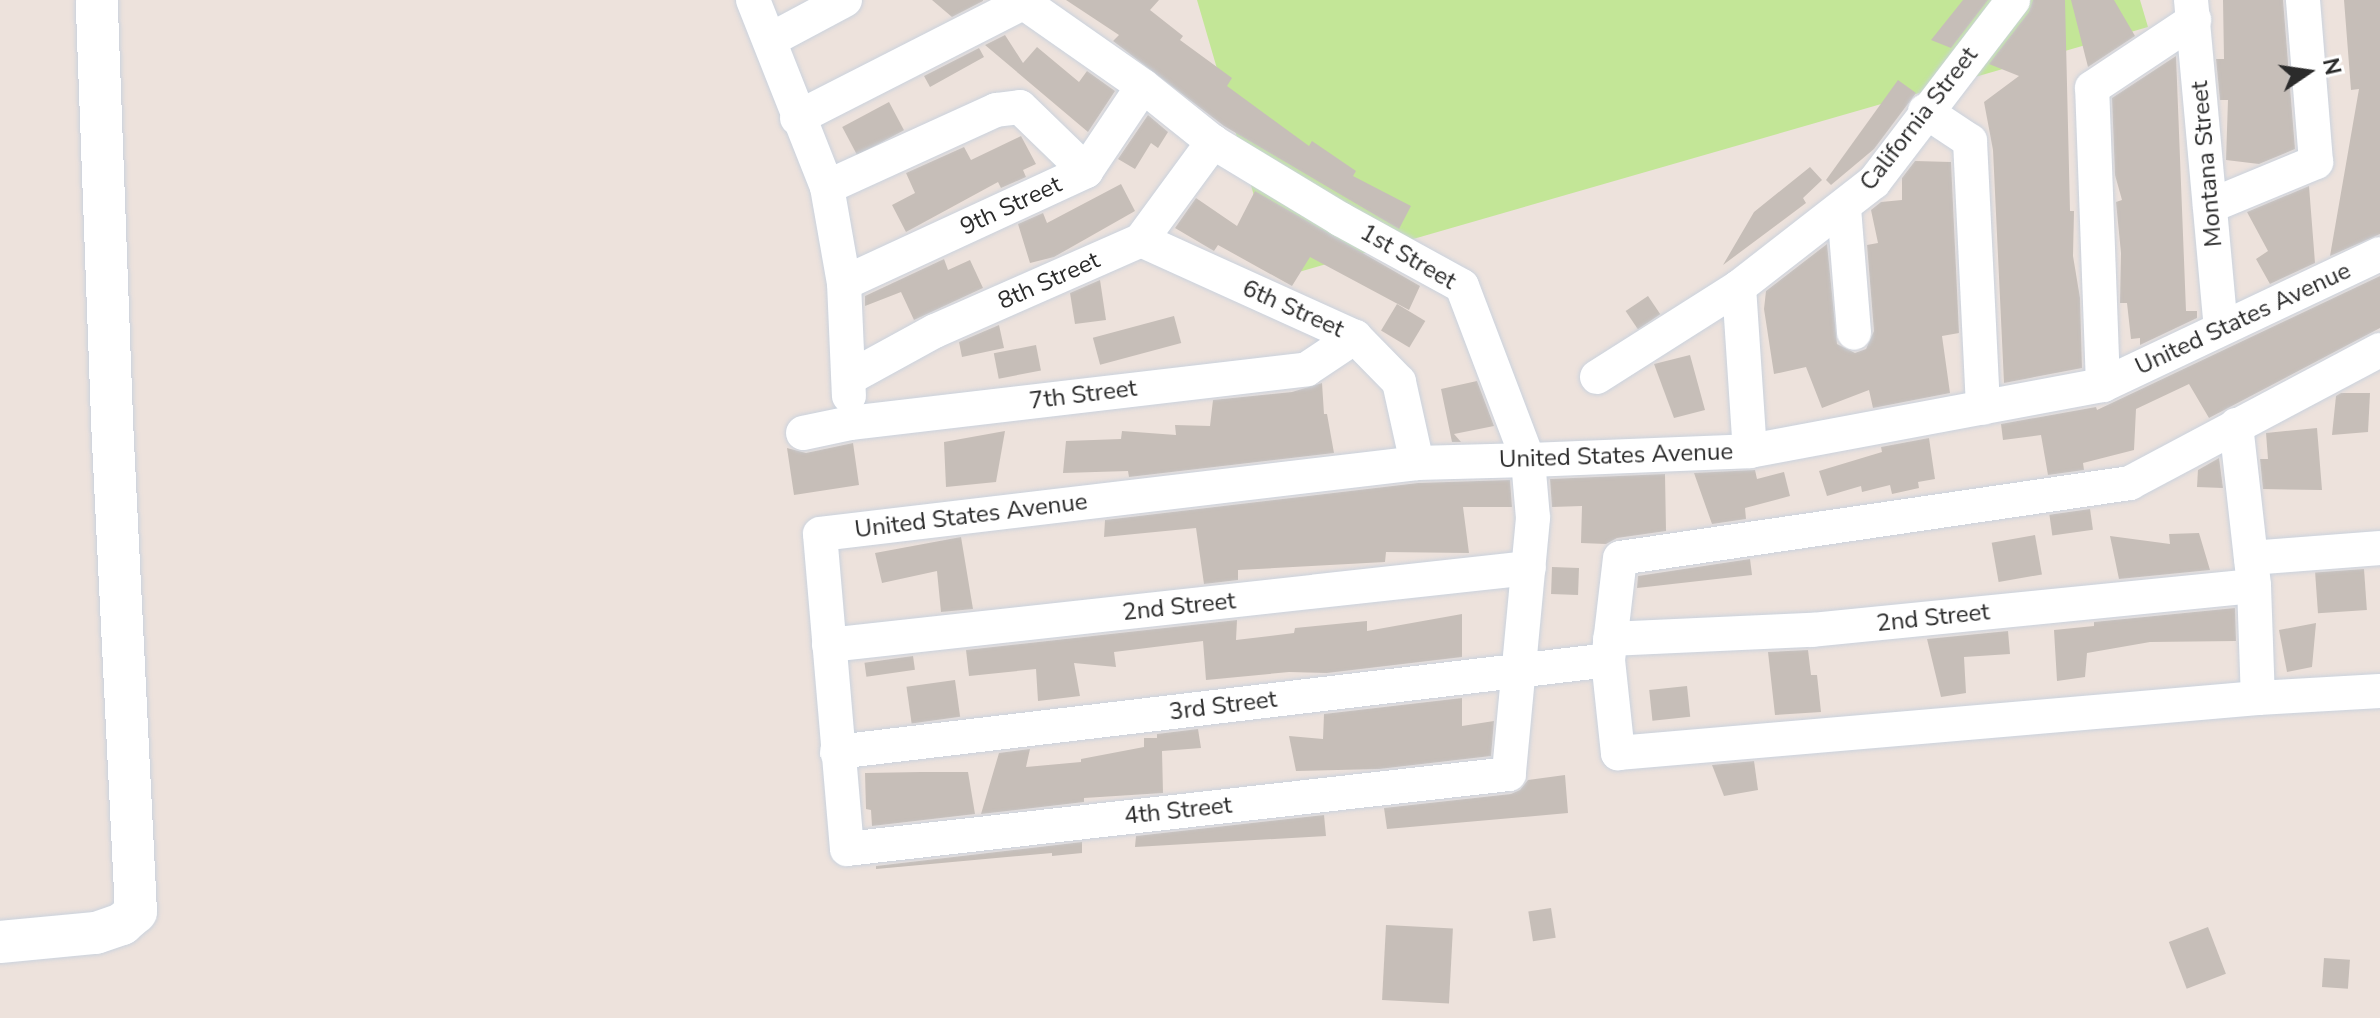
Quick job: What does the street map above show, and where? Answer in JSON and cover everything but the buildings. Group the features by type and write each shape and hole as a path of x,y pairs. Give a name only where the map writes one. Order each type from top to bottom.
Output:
{"street":[{"path":"0,942 96,933 122,924 136,912 112,419 97,0"},
{"path":"753,0 797,118 827,187 844,283 850,423"},
{"path":"770,40 845,0"},
{"name":"California Street","path":"1597,377 1739,287 1874,182 1925,111 2013,0"},
{"path":"2210,206 2316,162 2303,0"},
{"path":"797,118 1022,2"},
{"name":"1st Street","path":"1022,2 1143,86 1213,142 1340,219 1462,286 1528,460 1533,518 1509,774"},
{"path":"2103,385 2092,88 2193,10"},
{"name":"Montana Street","path":"2193,10 2221,328"},
{"name":"9th Street","path":"844,283 1086,171 1143,86"},
{"path":"827,187 996,110 1020,107 1086,171"},
{"path":"1925,111 1970,141 1983,408"},
{"name":"8th Street","path":"849,378 935,331 1141,240 1213,142"},
{"path":"1844,208 1854,333"},
{"name":"6th Street","path":"1141,240 1355,337 1399,382 1417,463"},
{"name":"United States Avenue","path":"829,645 820,534 1417,463 1750,451 2103,385 2380,254"},
{"path":"1739,287 1750,451"},
{"name":"7th Street","path":"803,433 850,423 1307,369 1355,337"},
{"path":"2380,350 2130,483 1620,558 1609,650 1618,753 2258,698 2380,691"},
{"path":"2236,425 2252,572 2258,698"},
{"name":"2nd Street","path":"1609,650 1812,630 2252,572 2380,548"},
{"name":"2nd Street","path":"829,645 1529,568"},
{"path":"829,645 837,752"},
{"name":"3rd Street","path":"837,752 1521,670 1609,650"},
{"name":"4th Street","path":"837,752 847,849 1509,774"}],"green space":[{"path":"1197,0 2140,0 2148,27 1278,278"}]}
